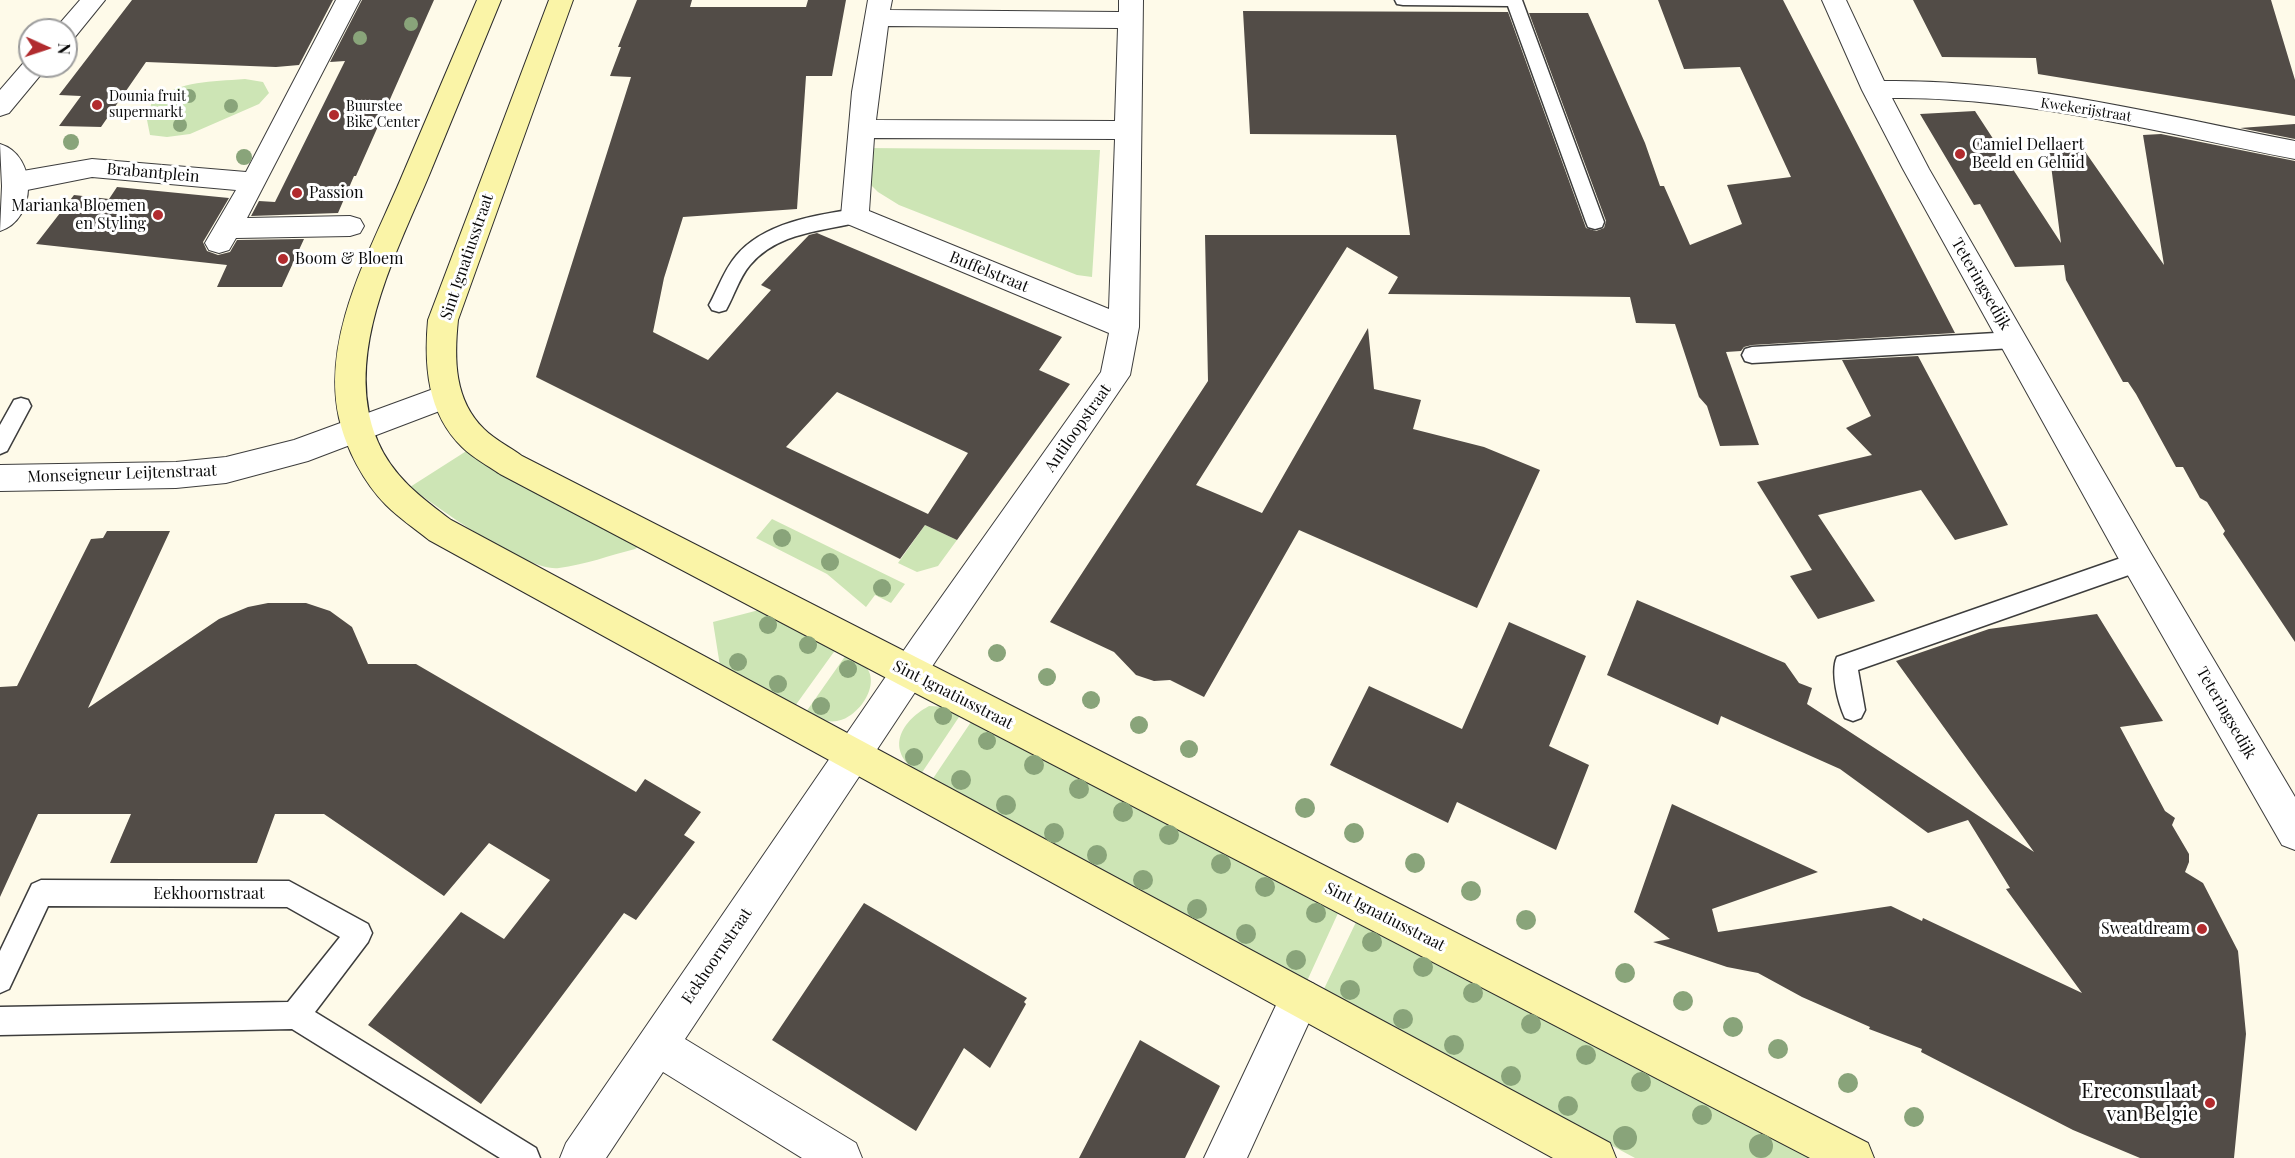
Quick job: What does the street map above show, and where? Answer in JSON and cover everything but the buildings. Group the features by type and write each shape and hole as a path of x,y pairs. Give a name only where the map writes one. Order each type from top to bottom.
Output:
{"main road":[{"path":"489,0 367,293 357,330 350,369 356,428 372,460 392,490 440,530 1595,1158"},
{"name":"Sint Ignatiusstraat","path":"561,0 443,320 439,351 447,396 457,418 472,437 511,465 1853,1158"}],"street":[{"path":"77,18 93,0"},
{"path":"348,0 224,235 350,226"},
{"name":"Teteringsedijk","path":"1834,0 1875,90 1916,170 2138,562 2295,832"},
{"path":"855,216 865,92 878,9 1131,10"},
{"name":"Antiloopstraat","path":"854,754 1115,375 1122,351 1124,327 1131,10"},
{"path":"0,107 25,78"},
{"name":"Kwekerijstraat","path":"1875,90 1933,89 2064,105 2295,150"},
{"path":"862,129 1128,130"},
{"path":"0,153 15,170 17,182 11,203 0,221"},
{"name":"Brabantplein","path":"17,182 92,168 254,182"},
{"name":"Buffelstraat","path":"855,216 1124,327"},
{"name":"Monseigneur Leijtenstraat","path":"0,478 176,475 226,470 297,452 356,428 447,396"},
{"name":"Eekhoornstraat","path":"581,1158 854,754"},
{"path":"1225,1158 1300,998"},
{"path":"657,1045 841,1158"}],"lane":[{"path":"1403,0 1514,1 1595,222"},
{"path":"719,304 746,256 767,242 817,222 855,216"},
{"path":"1752,355 2013,340"},
{"path":"0,445 21,406"},
{"path":"1853,710 1845,664 2138,562"},
{"name":"Eekhoornstraat","path":"0,980 41,893 289,894 359,933 295,1015"},
{"path":"0,1021 295,1015 526,1158"}],"green space":[{"path":"245,79 263,82 269,93 259,104 190,134 167,137 150,135 147,120 152,101 186,86"},
{"path":"866,148 1100,150 1092,277 1077,275 899,205 878,192 864,178"},
{"path":"468,450 489,468 639,546 597,560 559,568 544,567 505,550 461,523 410,487"},
{"path":"772,519 905,584 891,603 875,595 866,607 827,574 756,538"},
{"path":"925,525 957,540 938,566 917,572 898,563"},
{"path":"759,610 836,649 795,706 720,666 713,622"},
{"path":"846,655 861,663 869,671 870,689 866,698 853,713 837,721 817,718 806,712"},
{"path":"929,706 948,707 961,714 921,774 903,757 900,738 903,729 910,721"},
{"path":"973,719 1339,911 1307,981 932,780"},
{"path":"1357,920 1813,1158 1635,1158 1323,991"}],"place":[{"name":"Dounia fruit supermarkt","path":"97,105"},
{"name":"Buurstee Bike Center","path":"334,115"},
{"name":"Camiel Dellaert Beeld en Geluid","path":"1960,154"},
{"name":"Passion","path":"297,193"},
{"name":"Marianka Bloemen en Styling","path":"158,215"},
{"name":"Boom & Bloem","path":"283,259"},
{"name":"Sweatdream","path":"2202,929"},
{"name":"Ereconsulaat van Belgie","path":"2210,1103"}]}
